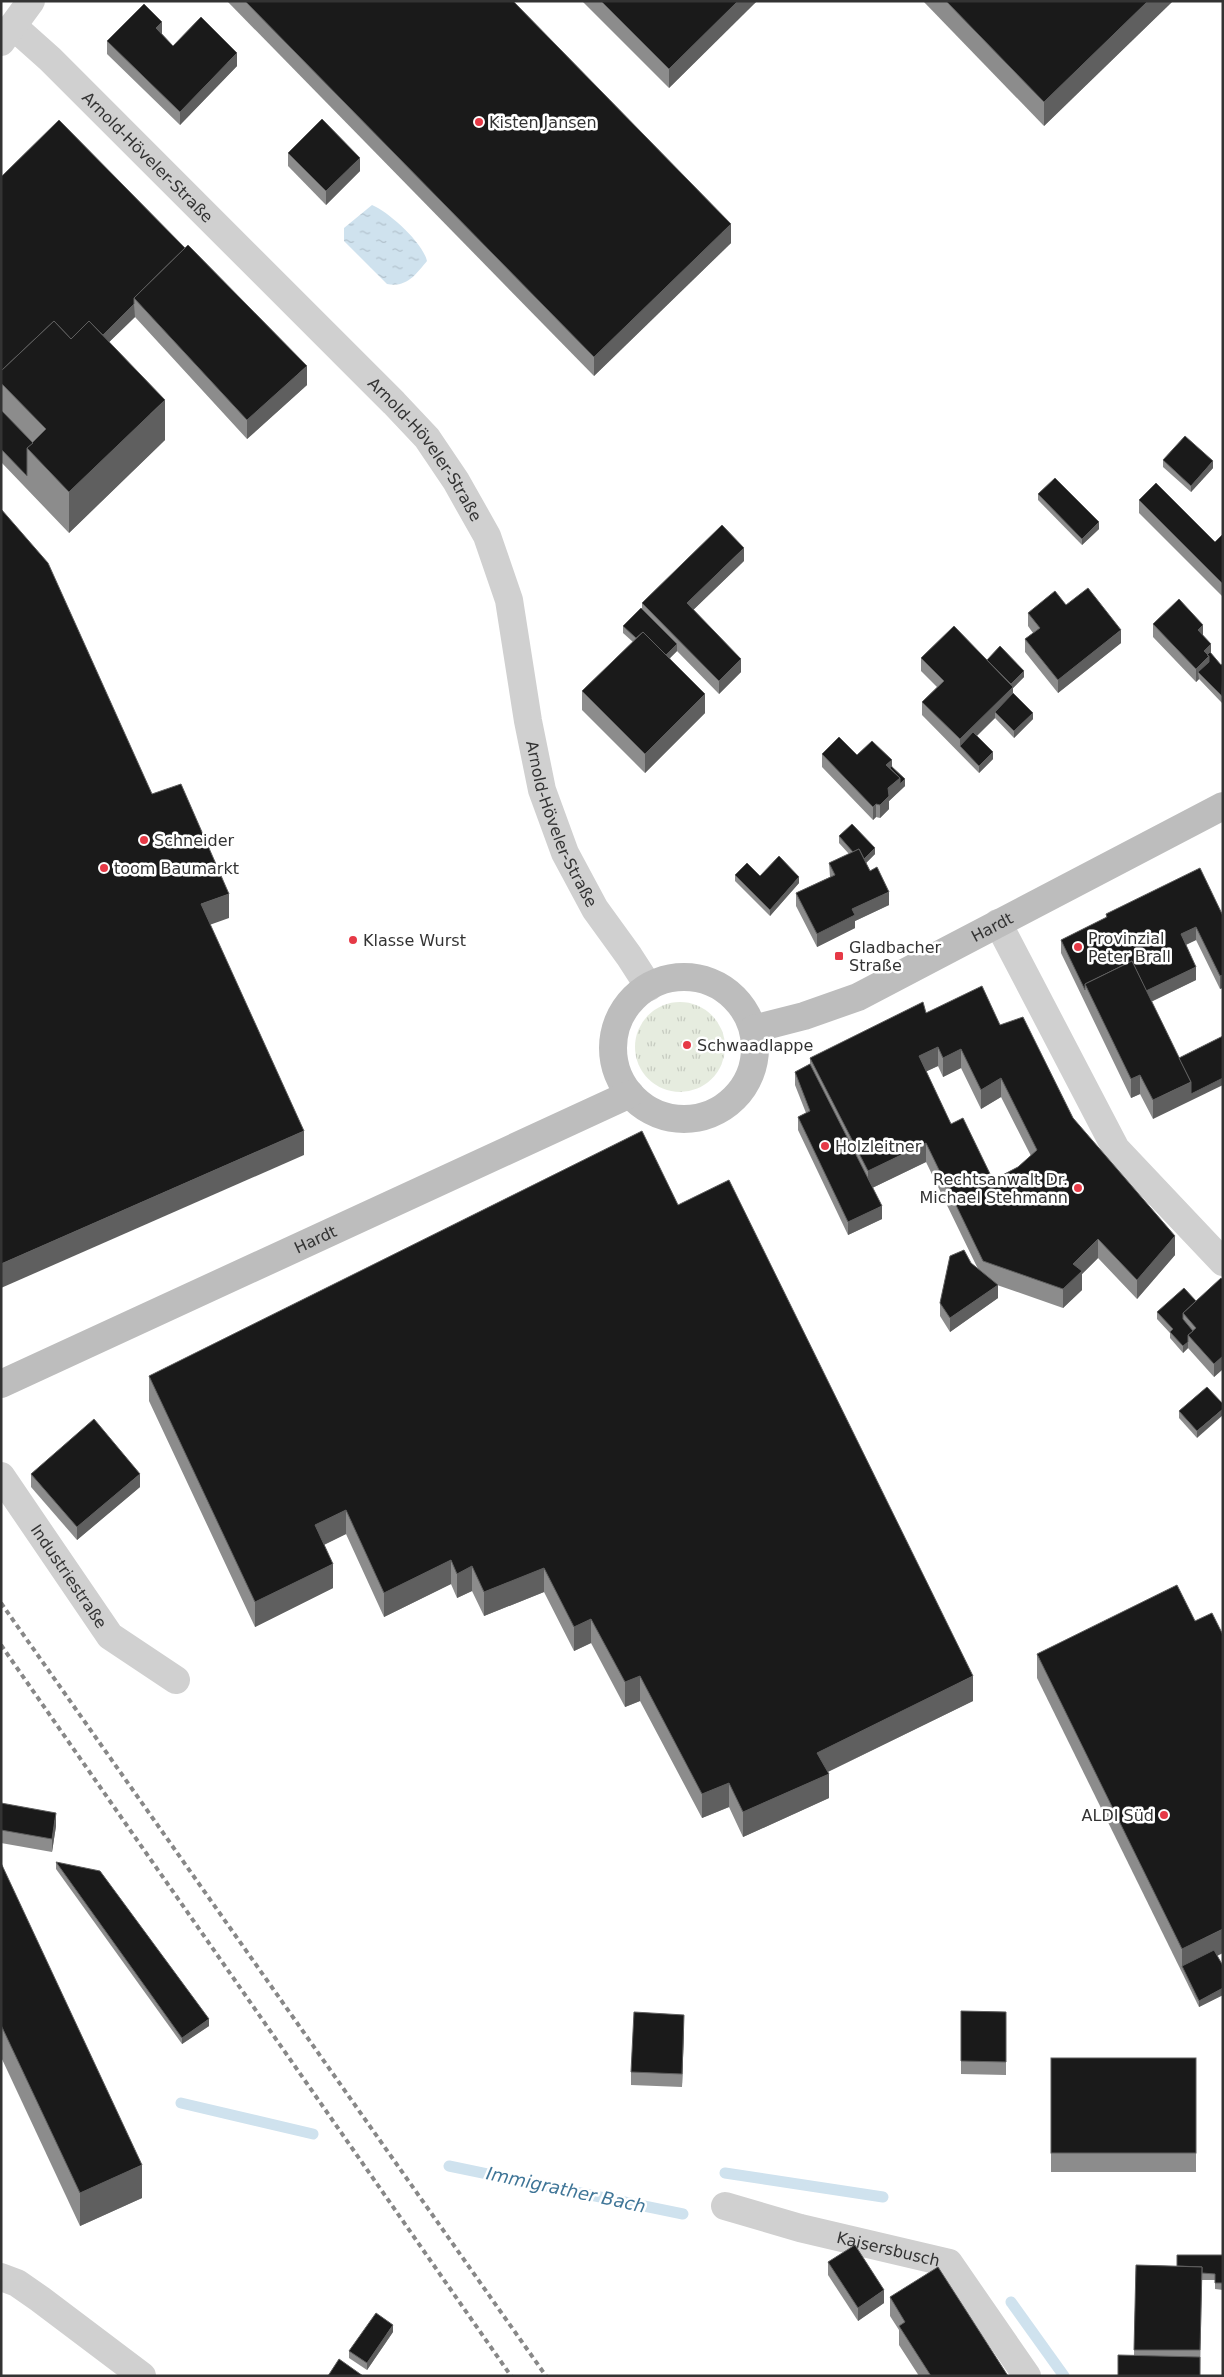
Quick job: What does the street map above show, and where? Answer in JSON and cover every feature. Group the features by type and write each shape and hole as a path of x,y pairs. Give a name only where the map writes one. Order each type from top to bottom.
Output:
{"main road":[{"name":"Hardt","path":"753,1029 804,1016 858,997 1223,806"},
{"path":"690,977 712,982 730,993 744,1010 753,1029 756,1048 753,1068 745,1085 733,1101 716,1112 686,1120 670,1118 655,1113 641,1105 630,1094 616,1066 613,1051 618,1021 626,1008 648,987 669,979 690,977"},
{"name":"Hardt","path":"1,1384 630,1094"}],"street":[{"path":"7,34 30,1"},
{"name":"Arnold-Höveler-Straße","path":"7,34 50,58 427,438 451,474 487,536 508,600 528,721 542,790 565,853 595,909 629,956 648,987"},
{"path":"998,923 1116,1149 1223,1262"},
{"name":"Industriestraße","path":"1,1476 110,1636 176,1680"},
{"name":"Kaisersbusch","path":"725,2206 800,2228 949,2262 1027,2376"},
{"path":"1,2277 17,2283 40,2298 142,2376"}],"green space":[{"path":"680,1002 697,1006 712,1015 721,1030 725,1047 721,1064 712,1079 697,1088 680,1092 663,1088 648,1079 639,1064 635,1047 639,1030 648,1015 663,1006"}],"water":[{"path":"372,205 396,221 412,237 424,254 427,261 406,282 394,285 387,284 344,241 344,228"}],"building":[{"name":"Kisten Jansen","path":"245,1 513,1 731,224 594,357"},
{"path":"601,1 738,1 669,69"},
{"path":"946,1 1148,1 1044,102"},
{"path":"144,4 162,22 156,28 173,46 201,17 237,53 180,112 107,41"},
{"path":"322,119 360,158 326,191 288,153"},
{"path":"59,120 185,248 134,298 134,304 103,335 89,321 71,339 54,321 1,371 1,177"},
{"path":"188,245 307,366 247,420 134,298"},
{"path":"54,321 71,339 89,321 165,400 69,492 27,448 46,429 1,383 1,371"},
{"path":"1,410 33,443 27,448 27,476 1,449"},
{"path":"1185,436 1213,461 1191,486 1163,460"},
{"path":"1055,478 1099,522 1082,539 1038,494"},
{"path":"1156,483 1215,542 1223,534 1223,584 1139,500"},
{"name":"toom Baumarkt","path":"1,509 48,563 152,794 181,784 229,894 201,904 304,1131 1,1264"},
{"path":"722,525 744,548 687,603 741,659 719,681 642,603"},
{"path":"1088,588 1121,630 1058,680 1025,639 1040,628 1028,613 1055,591 1066,605"},
{"path":"1179,599 1203,625 1198,630 1211,644 1204,651 1209,656 1196,669 1153,624"},
{"path":"641,608 677,644 666,655 643,632 636,638 623,626"},
{"path":"954,626 1013,687 960,739 922,702 944,681 921,658"},
{"path":"643,632 705,694 645,754 582,691"},
{"path":"1000,646 1024,671 1011,684 987,660"},
{"path":"1210,652 1221,665 1223,664 1222,696 1198,672 1209,662 1209,656 1207,655"},
{"path":"1013,693 1033,713 1014,731 995,712"},
{"path":"973,732 993,752 979,766 960,746"},
{"path":"839,737 857,755 872,741 892,760 886,765 900,778 888,788 889,796 880,805 876,804 873,807 822,754"},
{"path":"891,766 905,779 900,784 900,778 890,768"},
{"path":"852,824 875,848 864,859 859,849 853,852 839,836"},
{"path":"859,849 870,871 877,867 889,892 852,909 855,915 817,934 796,893 835,875 829,863"},
{"path":"779,856 799,877 770,910 735,875 747,863 760,876"},
{"path":"1200,868 1223,916 1223,975 1220,976 1196,927 1181,934 1196,967 1146,991 1132,961 1085,984 1085,990 1061,940 1107,917 1106,914"},
{"path":"1132,961 1191,1082 1153,1100 1140,1075 1131,1079 1085,984"},
{"path":"982,986 1000,1025 1023,1017 1073,1118 1175,1236 1137,1280 1098,1239 1073,1264 1082,1271 1063,1289 983,1261 926,1143 868,1171 810,1058 923,1002 926,1013","holes":["938,1047 943,1058 961,1049 981,1090 1001,1078 1037,1150 1018,1167 993,1180 963,1118 951,1124 919,1056"]},
{"path":"1223,1036 1223,1078 1191,1094 1191,1082 1179,1058"},
{"path":"810,1064 882,1206 848,1222 798,1117 810,1111 795,1072"},
{"path":"642,1131 678,1205 729,1180 973,1676 817,1753 829,1774 743,1812 729,1783 702,1794 640,1676 625,1682 591,1619 574,1627 544,1568 484,1592 472,1566 457,1574 451,1560 384,1593 346,1510 315,1525 333,1564 255,1602 149,1376"},
{"path":"964,1250 971,1263 998,1285 950,1318 940,1303 950,1256"},
{"path":"1221,1278 1223,1280 1223,1356 1214,1364 1188,1335 1196,1328 1183,1313"},
{"path":"1184,1288 1196,1301 1183,1313 1183,1319 1193,1331 1188,1335 1188,1342 1183,1346 1170,1332 1173,1329 1157,1312"},
{"path":"1207,1387 1223,1404 1223,1409 1197,1431 1179,1411"},
{"path":"94,1419 140,1474 77,1527 31,1474"},
{"name":"ALDI Süd","path":"1177,1585 1195,1621 1212,1613 1223,1635 1223,1929 1182,1949 1037,1654"},
{"path":"1,1803 56,1813 52,1839 1,1830"},
{"path":"56,1862 100,1871 209,2019 182,2038"},
{"path":"1,1863 142,2165 80,2193 1,2025"},
{"path":"1214,1950 1223,1966 1223,1988 1199,2001 1182,1966"},
{"path":"961,2011 1006,2012 1006,2062 961,2061"},
{"path":"634,2012 684,2015 682,2074 631,2072"},
{"path":"1051,2058 1196,2058 1196,2153 1051,2153"},
{"path":"855,2245 884,2290 858,2308 828,2262"},
{"path":"1177,2255 1223,2255 1223,2283 1215,2283 1215,2274 1202,2273 1202,2267 1177,2266"},
{"path":"1136,2265 1202,2267 1200,2350 1134,2350"},
{"path":"938,2267 1008,2376 931,2376 899,2326 905,2322 890,2297"},
{"path":"376,2313 393,2325 367,2363 349,2351"},
{"path":"1118,2355 1200,2357 1200,2376 1118,2376"},
{"path":"339,2359 363,2376 328,2376"}],"waterway":[{"name":"Immigrather Bach","path":"181,2103 313,2134"},
{"name":"Immigrather Bach","path":"449,2166 683,2214"},
{"name":"Immigrather Bach","path":"725,2173 883,2197"},
{"name":"Immigrather Bach","path":"1011,2302 1064,2376"}],"railway":[{"path":"1,1603 546,2376"},
{"path":"1,1645 511,2376"}],"place":[{"name":"Kisten Jansen","path":"479,122"},
{"name":"Schneider","path":"144,840"},
{"name":"toom Baumarkt","path":"104,868"},
{"name":"Klasse Wurst","path":"353,940"},
{"name":"Provinzial Peter Brall","path":"1078,947"},
{"name":"Gladbacher Straße","path":"839,956"},
{"name":"Schwaadlappe","path":"687,1045"},
{"name":"Holzleitner","path":"825,1146"},
{"name":"Rechtsanwalt Dr. Michael Stehmann","path":"1078,1188"},
{"name":"ALDI Süd","path":"1164,1815"}]}
